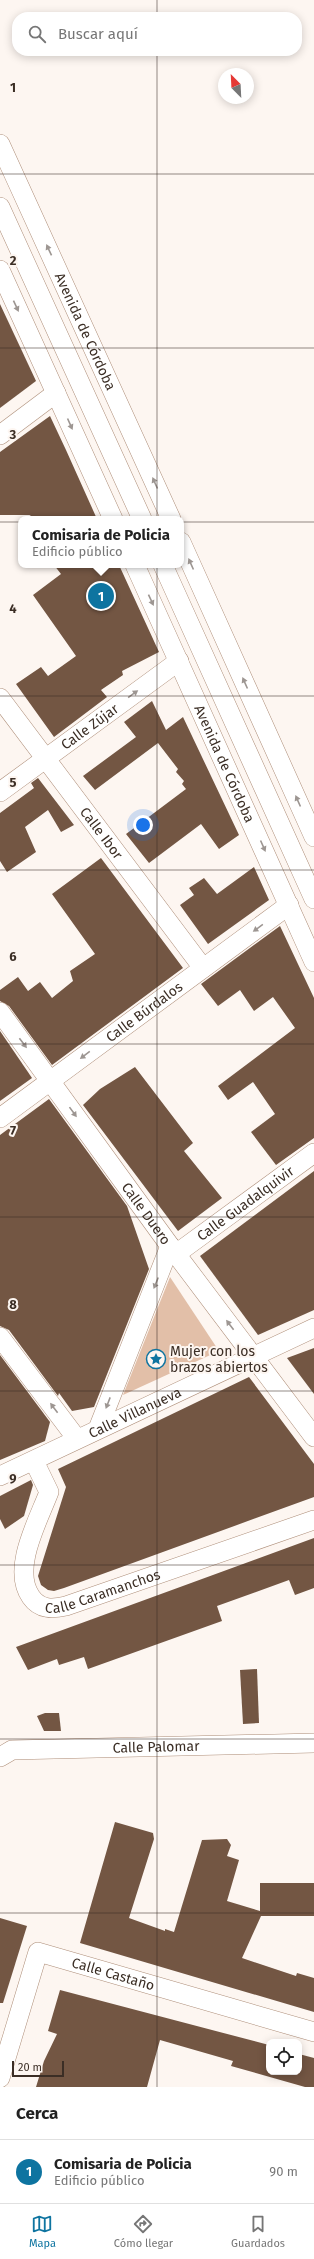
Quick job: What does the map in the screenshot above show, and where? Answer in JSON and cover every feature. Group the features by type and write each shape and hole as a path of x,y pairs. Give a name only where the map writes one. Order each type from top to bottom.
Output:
{"street":[{"name":"Avenida de Córdoba","path":"0,144 170,516"},
{"name":"Avenida de Córdoba","path":"0,207 141,516"},
{"path":"0,270 112,516"},
{"path":"0,435 56,393"},
{"path":"184,549 314,837"},
{"name":"Avenida de Córdoba","path":"136,568 314,962"},
{"name":"Avenida de Córdoba","path":"164,568 314,899"},
{"name":"Calle Zújar","path":"0,792 179,661"},
{"name":"Calle Ibor","path":"0,698 203,968"},
{"name":"Calle Búrdalos","path":"0,1118 289,905"},
{"name":"Calle Duero","path":"0,1012 51,1080 173,1250 98,1429"},
{"name":"Calle Guadalquivir","path":"173,1250 314,1153"},
{"path":"173,1250 314,1437"},
{"name":"Calle Villanueva","path":"0,1476 314,1328"},
{"path":"0,1337 77,1439"},
{"name":"Calle Caramanchos","path":"34,1460 49,1492 26,1555 23,1573 26,1590 34,1603 50,1609 66,1606 314,1520"},
{"name":"Calle Palomar","path":"3,1748 314,1743"},
{"name":"Calle Castaño","path":"0,2078 38,1952 314,2032"}],"shaded area":[{"path":"170,1277 219,1351 123,1395"}],"building":[{"path":"0,304 36,381 0,408"},
{"path":"50,416 96,516 0,515 0,452"},
{"path":"56,568 120,568 159,652 122,671 123,675 101,690 107,697 54,737 16,684 41,667 48,676 76,656 33,595 61,574"},
{"path":"152,701 166,730 183,717 239,835 219,849 201,824 149,863 126,834 186,789 182,784 184,781 176,772 178,769 158,743 95,790 83,776 136,737 124,722"},
{"path":"38,778 74,825 61,832 48,810 25,827 36,852 7,872 0,861 0,813 34,788 31,783"},
{"path":"101,858 183,968 52,1065 9,1006 0,1001 0,990 18,977 28,991 40,982 52,998 73,981 70,971 95,954 52,894"},
{"path":"254,867 269,900 208,944 180,905 194,895 189,888 204,878 217,894"},
{"path":"280,926 314,998 314,1138 276,1165 251,1132 275,1114 253,1082 228,1100 218,1086 295,1028 273,997 254,1011 240,990 218,1006 201,984"},
{"path":"0,1031 32,1078 0,1101"},
{"path":"135,1067 193,1143 184,1151 222,1198 178,1231 83,1105 100,1089"},
{"path":"49,1099 127,1206 149,1269 94,1407 72,1411 59,1393 58,1396 9,1330 0,1326 0,1135"},
{"path":"314,1171 314,1310 258,1335 200,1256"},
{"path":"314,1348 314,1394 287,1358"},
{"path":"0,1355 50,1422 45,1441 0,1460"},
{"path":"249,1377 314,1464 314,1497 64,1588 54,1591 48,1590 41,1585 38,1576 66,1487 58,1469"},
{"path":"31,1480 33,1485 24,1516 5,1529 0,1519 0,1496"},
{"path":"314,1538 314,1588 295,1595 289,1580 217,1606 222,1621 88,1669 84,1657 59,1665 57,1659 28,1670 16,1647"},
{"path":"257,1669 259,1723 243,1724 240,1670"},
{"path":"45,1713 59,1713 61,1731 44,1731 37,1716"},
{"path":"115,1822 153,1833 154,1839 129,1918 165,1931 165,1929 174,1932 202,1840 227,1839 231,1845 227,1856 239,1860 227,1901 260,1911 260,1883 314,1883 314,1916 261,1916 242,1958 296,1976 297,1973 314,1978 314,2012 80,1943"},
{"path":"0,1918 27,1926 3,2003 0,2003"},
{"path":"60,1990 266,2044 266,2075 302,2075 302,2055 314,2058 314,2087 305,2087 231,2066 233,2061 160,2040 147,2087 36,2087 44,2061 57,2034 48,2031"}],"place":[{"name":"Comisaria de Policia","path":"101,596"},
{"name":"Mujer con los brazos abiertos","path":"156,1359"}]}
